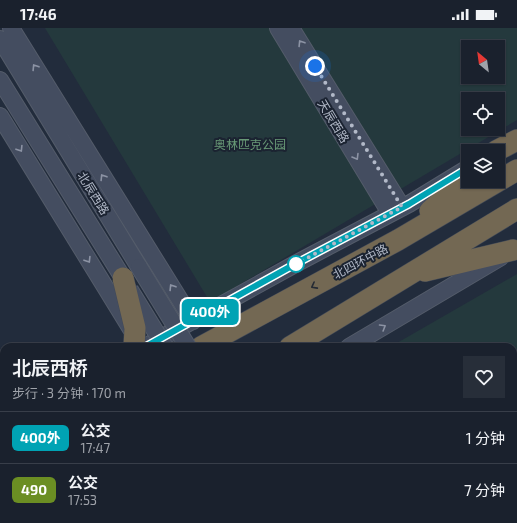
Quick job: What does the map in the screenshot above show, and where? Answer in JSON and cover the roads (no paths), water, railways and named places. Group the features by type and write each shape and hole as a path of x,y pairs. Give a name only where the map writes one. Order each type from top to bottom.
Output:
{"highway":[{"path":"505,147 517,140"},
{"name":"北四环中路","path":"208,343 398,240 517,170"},
{"path":"398,240 461,183"},
{"path":"296,343 517,209"},
{"path":"405,276 516,249"},
{"path":"131,272 135,328 134,343"}],"street":[{"name":"北辰西路","path":"11,28 192,321"},
{"name":"天辰西路","path":"278,28 396,210"},
{"name":"天辰西路","path":"292,28 396,210"},
{"name":"北辰西路","path":"0,39 131,272 163,343"},
{"name":"北辰西路","path":"0,80 131,272 185,343"},
{"path":"0,116 141,343"},
{"path":"505,145 517,136"},
{"path":"151,343 396,210 461,172"},
{"path":"356,343 516,249"}],"park label":[{"name":"奥林匹克公园","path":"250,144"}]}
